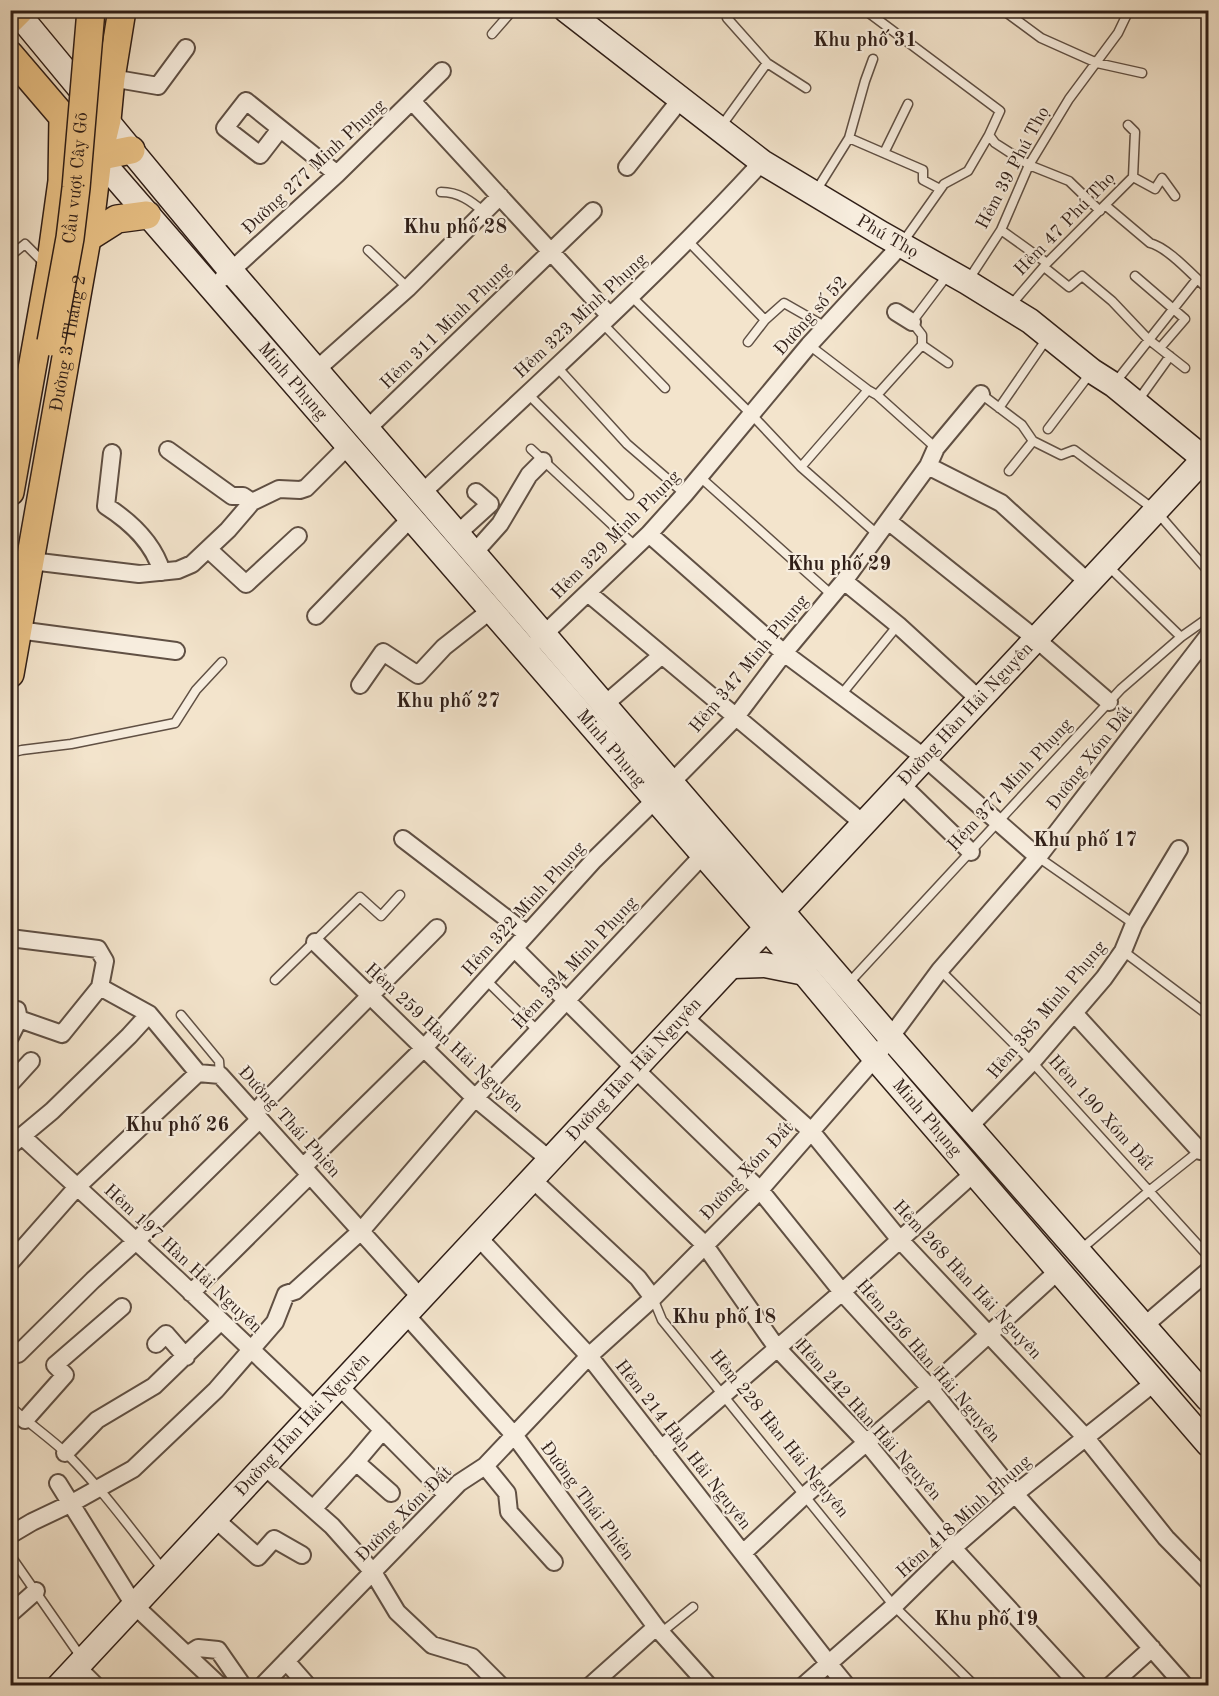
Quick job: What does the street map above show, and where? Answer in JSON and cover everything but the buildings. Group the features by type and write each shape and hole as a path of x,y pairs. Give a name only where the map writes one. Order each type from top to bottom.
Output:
{"main road":[{"name":"Cầu vượt Cây Gõ","path":"10,593 70,238 92,10"},
{"name":"Đường 3 Tháng 2","path":"10,674 87,238 122,10"},
{"name":"Phú Thọ","path":"566,10 762,162 1029,321 1207,459"},
{"name":"Minh Phụng","path":"16,14 231,271 604,705 663,791 703,855 846,986 1209,1399"},
{"name":"Minh Phụng","path":"10,55 526,651 663,791 774,919 805,973 875,1058 1209,1444"},
{"name":"Đường 3 Tháng 2","path":"10,492 50,268 62,171 63,117"},
{"path":"62,171 81,160 131,150"},
{"path":"87,238 117,219 147,215"},
{"name":"Đường Hàn Hải Nguyên","path":"59,1686 733,966 774,919 1207,459"},
{"path":"733,966 765,965 805,973"}],"street":[{"path":"111,78 158,86 186,48"},
{"name":"Đường 277 Minh Phụng","path":"212,289 337,174 442,71"},
{"path":"412,100 552,253 606,319"},
{"path":"627,167 680,100"},
{"path":"280,129 337,174"},
{"name":"Hẻm 323 Minh Phụng","path":"422,493 632,297 762,162"},
{"path":"316,370 408,288 500,196"},
{"name":"Hẻm 311 Minh Phụng","path":"367,429 593,211"},
{"name":"Đường số 52","path":"752,415 809,345 901,245"},
{"path":"896,312 912,322"},
{"name":"Hẻm 347 Minh Phụng","path":"663,791 735,717 844,581 928,466 936,448 981,394"},
{"name":"Hẻm 329 Minh Phụng","path":"526,651 649,534 752,415"},
{"path":"31,561 140,574 178,570 192,564 252,502 279,489 306,488 348,446"},
{"path":"168,450 232,496 243,496 252,502"},
{"path":"112,453 106,506 129,521 157,555 162,572"},
{"path":"474,553 500,524 529,475 543,461"},
{"path":"928,466 1000,503 1089,583"},
{"path":"457,534 490,504 476,492"},
{"path":"316,616 411,518"},
{"path":"883,528 1036,639 1109,702"},
{"path":"649,534 784,653 926,759 1038,857"},
{"path":"208,549 246,584 298,536"},
{"path":"844,581 898,625 980,700"},
{"path":"588,593 864,824"},
{"path":"360,685 383,652 418,675 444,647 490,610"},
{"path":"18,630 176,651"},
{"name":"Đường Xóm Đất","path":"262,1686 447,1495 485,1466 589,1356 653,1298 760,1190 875,1058 940,970 1038,857 1209,636"},
{"path":"604,705 662,655"},
{"path":"901,784 972,852"},
{"name":"Hẻm 322 Minh Phụng","path":"192,1293 424,1048 594,860 663,791"},
{"path":"403,839 527,934"},
{"name":"Hẻm 385 Minh Phụng","path":"969,1127 1032,1062 1123,951 1134,924 1179,849"},
{"name":"Hẻm 334 Minh Phụng","path":"10,1536 133,1468 216,1390 250,1348 275,1322 286,1294 296,1291 361,1231 475,1098 703,855"},
{"path":"14,1351 136,1241 437,928"},
{"path":"10,938 98,949 105,961 100,987 62,1034 15,1014 10,1037"},
{"name":"Hẻm 259 Hàn Hải Nguyên","path":"315,942 475,1098 550,1160"},
{"name":"Hẻm 256 Hàn Hải Nguyên","path":"514,948 760,1190 842,1292 930,1388 1015,1494 1185,1686"},
{"path":"10,1263 77,1187 198,1073 148,1014 100,987"},
{"path":"1074,1013 1204,1147"},
{"path":"17,1141 129,1036 148,1014"},
{"name":"Hẻm 268 Hàn Hải Nguyên","path":"684,1017 811,1131 900,1240 1086,1438 1166,1538 1209,1581"},
{"path":"10,1084 31,1060"},
{"name":"Đường Thái Phiên","path":"198,1073 220,1075 361,1231 413,1306 514,1435 659,1630 709,1686"},
{"name":"Hẻm 242 Hàn Hải Nguyên","path":"582,1126 704,1244 777,1348 867,1443 954,1548 1080,1686"},
{"name":"Hẻm 197 Hàn Hải Nguyên","path":"17,1141 77,1187 316,1411"},
{"path":"661,1449 842,1292 974,1173"},
{"name":"Hẻm 228 Hàn Hải Nguyên","path":"532,1179 638,1278 653,1298"},
{"name":"Hẻm 214 Hàn Hải Nguyên","path":"478,1236 589,1356 847,1686"},
{"path":"743,1553 1058,1271"},
{"path":"1144,1326 1209,1271"},
{"path":"25,1420 65,1375 55,1365 122,1307"},
{"path":"65,1453 97,1420 154,1386 221,1321"},
{"path":"156,1344 166,1334 186,1357"},
{"name":"Hẻm 418 Minh Phụng","path":"802,1686 894,1606 954,1548 1015,1494 1155,1382"},
{"path":"339,1386 447,1495"},
{"path":"313,1509 383,1430"},
{"path":"356,1462 391,1493"},
{"path":"264,1466 332,1527 373,1572 397,1612 432,1645 472,1657 501,1686"},
{"path":"485,1466 507,1492 508,1512 554,1562"},
{"path":"58,1484 134,1605 220,1686"},
{"path":"215,1519 258,1557 274,1539 302,1555"},
{"path":"10,1614 36,1592"},
{"path":"593,1684 659,1630"},
{"path":"187,1655 198,1648 218,1650 243,1686"},
{"path":"1110,1686 1152,1648"},
{"path":"286,1661 308,1686"},
{"path":"80,1663 96,1686"}],"lane":[{"path":"492,34 513,10"},
{"path":"732,10 727,18 767,63 806,88"},
{"path":"865,10 1000,111 968,171 944,184 901,245"},
{"path":"1003,10 1041,38 1097,63 1142,73"},
{"name":"Hẻm 39 Phú Thọ","path":"912,322 1001,230 1029,165 1069,99 1118,33 1129,10"},
{"path":"814,194 849,138 873,59"},
{"path":"719,130 767,63"},
{"path":"884,153 908,104"},
{"name":"Hẻm 47 Phú Thọ","path":"1009,308 1045,265 1133,177 1135,132 1128,125"},
{"path":"989,135 995,142 1029,165 1069,181 1149,243 1156,245 1209,289"},
{"path":"849,138 923,170 923,180 940,189"},
{"path":"1133,177 1155,189 1162,178 1175,196"},
{"path":"441,192 468,198 484,212"},
{"path":"1001,230 1069,287 1082,276 1112,301 1148,339 1185,368"},
{"path":"688,241 765,320"},
{"path":"10,256 25,244 50,268"},
{"path":"368,250 408,288"},
{"path":"1135,276 1185,318 1160,348"},
{"path":"1114,385 1197,279"},
{"path":"632,297 752,415 801,467 883,528"},
{"path":"748,342 765,320 784,303 826,327"},
{"path":"606,319 665,388"},
{"path":"877,395 922,345 922,335 912,322"},
{"path":"999,408 1048,337"},
{"path":"809,345 877,395 936,448"},
{"path":"922,345 948,363"},
{"path":"1136,403 1170,356"},
{"path":"557,367 627,444 685,494"},
{"path":"1048,429 1092,371"},
{"path":"801,467 868,390"},
{"path":"528,394 629,495"},
{"path":"981,394 1022,425 1033,441 1061,455 1074,450 1156,512 1209,571"},
{"path":"1009,471 1033,441"},
{"path":"531,449 635,546"},
{"path":"700,477 831,596"},
{"path":"1106,565 1181,637"},
{"name":"Hẻm 377 Minh Phụng","path":"846,986 1121,689 1181,637 1209,618"},
{"path":"841,695 898,625"},
{"path":"10,753 71,744 175,723 196,690 222,663"},
{"path":"1038,857 1134,924"},
{"path":"276,980 360,897 381,916 400,895"},
{"path":"1123,951 1209,1015"},
{"name":"Hẻm 190 Xóm Đất","path":"940,970 1032,1062 1209,1256"},
{"path":"486,980 538,1031"},
{"path":"181,1015 219,1061 220,1075"},
{"path":"1079,1252 1204,1147"},
{"name":"Hẻm 228 Hàn Hải Nguyên","path":"653,1298 662,1320 894,1606 975,1686"},
{"path":"10,1406 65,1453 99,1488 165,1572"},
{"path":"10,1555 80,1663"},
{"path":"659,1630 693,1607"}],"district":[{"name":"Khu phố 31","path":"865,41"},
{"name":"Khu phố 28","path":"455,228"},
{"name":"Khu phố 29","path":"839,565"},
{"name":"Khu phố 27","path":"448,702"},
{"name":"Khu phố 17","path":"1085,841"},
{"name":"Khu phố 26","path":"177,1126"},
{"name":"Khu phố 18","path":"724,1318"},
{"name":"Khu phố 19","path":"986,1620"}]}
